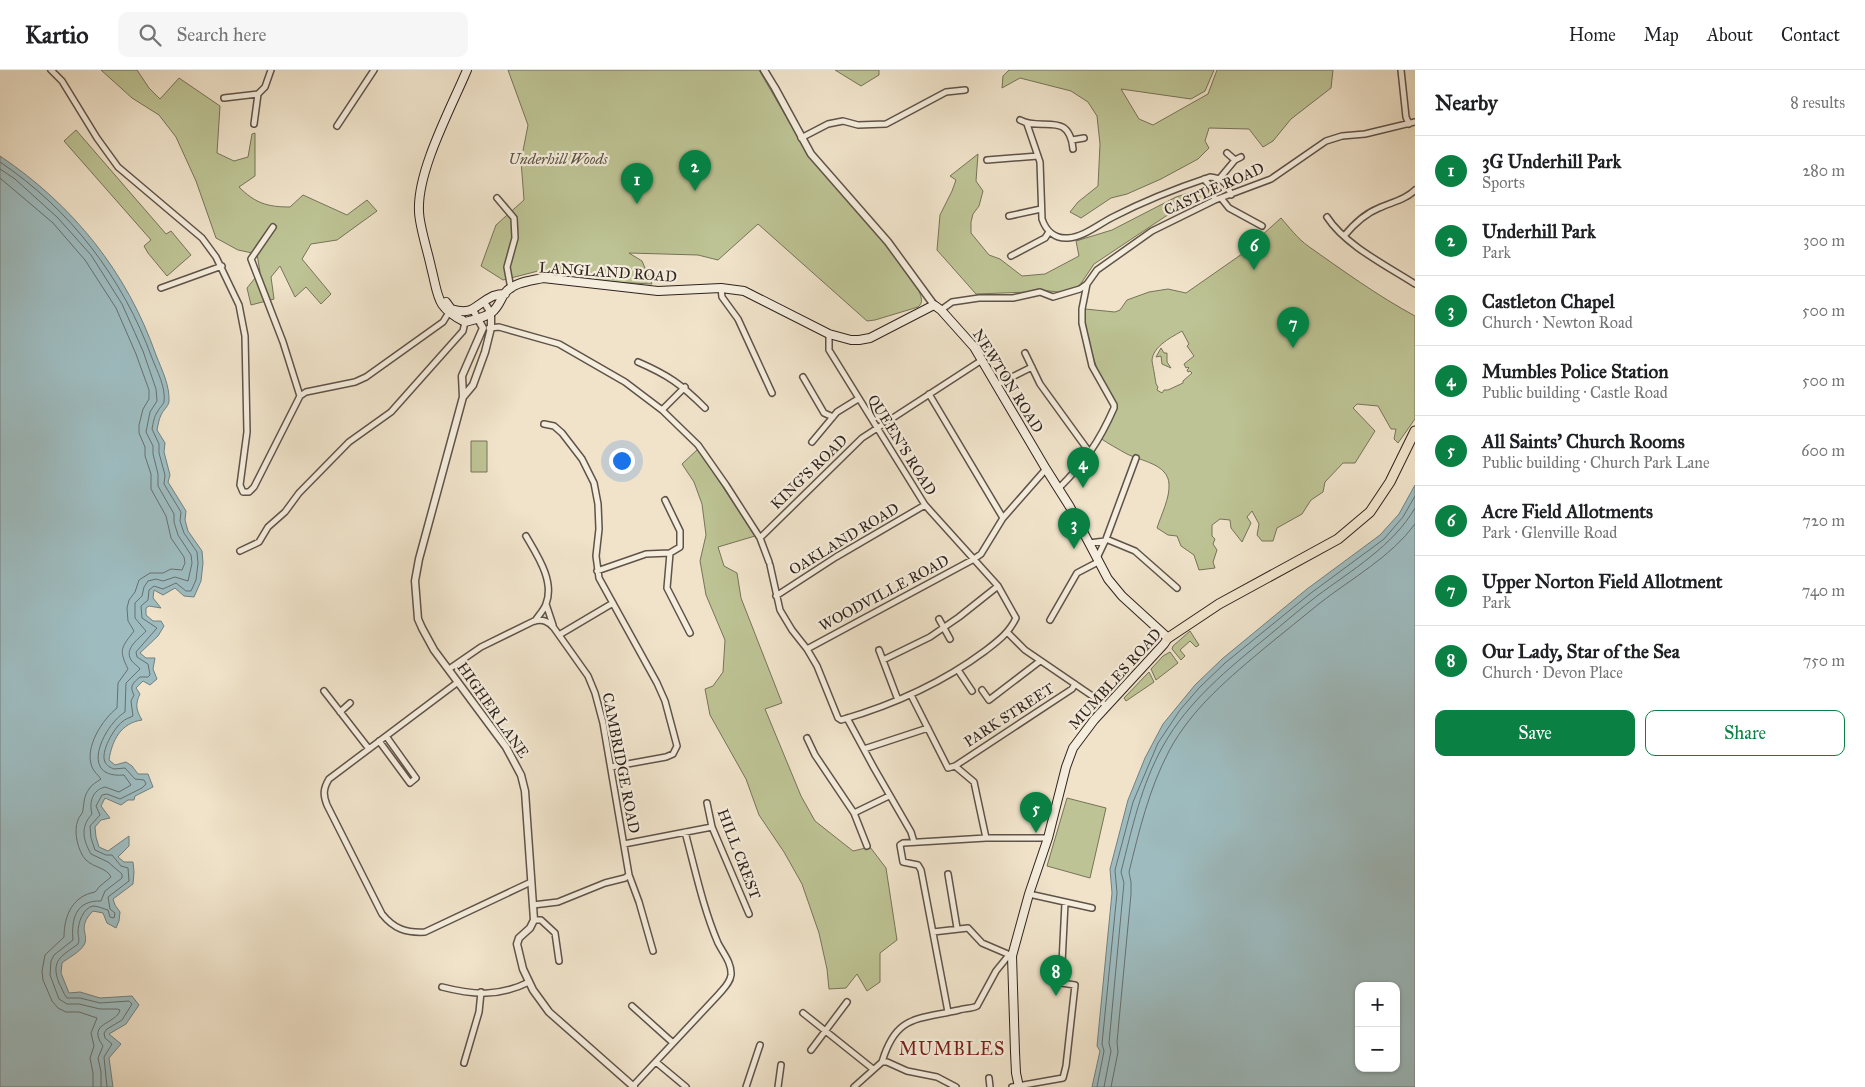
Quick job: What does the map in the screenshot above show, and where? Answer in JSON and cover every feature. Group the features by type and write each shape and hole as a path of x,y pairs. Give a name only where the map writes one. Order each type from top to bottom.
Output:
{"main road":[{"path":"467,70 426,166 420,193 419,212 435,281 450,311 465,322 478,318 491,313 508,291"},
{"name":"LANGLAND ROAD","path":"450,311 473,310 493,296 508,291 526,281 543,278 658,292 721,288 744,291 829,334 851,340 859,340 870,338 938,307"},
{"name":"NEWTON ROAD","path":"938,307 974,347 1059,488 1108,579 1122,596 1168,638"},
{"name":"MUMBLES ROAD","path":"1017,1086 1010,956 1048,838 1066,767 1073,748 1094,720 1168,638 1219,604 1338,539 1370,512 1390,482 1415,431"}],"street":[{"path":"52,70 62,81 97,138 118,167 202,238 222,266 240,305 245,336 247,432 240,485 243,492 249,492 254,486 300,396 306,392 355,382 366,377 428,334 443,322 450,311"},
{"path":"254,124 258,94 265,86 271,70"},
{"path":"337,126 374,70"},
{"name":"NEWTON ROAD","path":"764,70 800,138 811,154 888,242 938,307"},
{"path":"1401,70 1406,117 1412,123"},
{"path":"800,138 828,124 843,122 858,125 886,124 946,92 965,90"},
{"path":"224,98 258,94"},
{"path":"1020,120 1026,124 1058,124 1066,130 1072,140 1073,149"},
{"name":"CASTLE ROAD","path":"1087,284 1097,270 1152,231 1215,200 1271,179 1326,141 1342,136 1365,134 1412,123"},
{"path":"1026,124 1038,156 1041,182 1041,210 1044,226 1049,232 1060,238 1077,236 1138,205 1204,179 1218,178 1229,189 1231,195"},
{"path":"1072,140 1084,138"},
{"path":"1228,153 1235,160"},
{"path":"987,160 1038,156"},
{"path":"1211,187 1235,160 1241,157"},
{"path":"1204,179 1211,187 1215,200"},
{"path":"1344,236 1367,214 1408,197 1415,190"},
{"path":"497,198 514,218 515,238 507,267 508,291"},
{"path":"1222,198 1229,208 1262,226"},
{"path":"1008,216 1041,210"},
{"path":"1327,217 1333,226 1344,236 1415,284"},
{"path":"273,227 251,259 283,342 300,396"},
{"path":"1011,256 1045,238 1049,232"},
{"path":"161,288 222,266"},
{"path":"938,307 952,302 979,298 1013,298 1040,292 1053,297 1080,289 1087,284"},
{"path":"1059,488 1090,453 1102,436 1114,405 1092,366 1084,335 1082,309 1087,284"},
{"path":"721,288 722,297 738,319 772,393"},
{"path":"484,302 491,313"},
{"path":"473,310 483,328 499,327 559,344 617,377 662,410 698,445 760,538 770,564 780,610 817,666 838,718 841,720 911,695 958,670 1008,633 1025,650 1107,706"},
{"path":"240,551 259,542 268,527 285,512 299,493 349,442 391,412 463,331 465,322 460,312"},
{"name":"HIGHER LANE","path":"463,398 473,385 485,352 491,328 491,313"},
{"name":"HIGHER LANE","path":"483,328 462,376 463,398 419,559 415,581 418,619 434,650 506,747 522,775 525,792 534,920"},
{"name":"QUEEN'S ROAD","path":"829,334 829,350 925,505 998,586 1016,618 1008,633"},
{"path":"1024,353 1052,401 1090,453"},
{"name":"KING'S ROAD","path":"760,538 862,438 982,360"},
{"path":"638,362 662,373 685,387 705,408"},
{"path":"996,385 1032,367"},
{"path":"803,377 824,413 833,417"},
{"path":"662,410 685,387"},
{"path":"929,394 1003,518"},
{"path":"812,442 837,412 858,399"},
{"path":"544,424 554,426 562,433 582,459 594,483 598,514 597,571 657,683 665,701 677,746 673,754 666,757 611,767"},
{"path":"1050,620 1077,573 1097,560 1136,458"},
{"path":"974,559 981,554 1003,518 1046,469"},
{"path":"597,571 646,554 670,553 680,547 680,531 665,500"},
{"path":"670,508 676,504"},
{"name":"OAKLAND ROAD","path":"776,596 836,557 925,505"},
{"name":"CAMBRIDGE ROAD","path":"526,536 545,573 548,588 546,604 554,628 588,676 595,693 603,723 629,875 653,951"},
{"path":"1088,543 1106,540 1135,551 1177,588"},
{"path":"670,553 667,588 690,633"},
{"name":"WOODVILLE ROAD","path":"807,649 974,559"},
{"path":"883,660 915,645 944,628 998,586"},
{"path":"559,635 613,603"},
{"path":"534,621 546,604"},
{"path":"939,619 950,639"},
{"path":"449,669 481,647 534,621 542,620 554,628"},
{"path":"879,650 898,700"},
{"path":"982,690 990,700 1040,661"},
{"path":"958,670 972,691"},
{"path":"458,682 329,779 324,787 323,795 327,806 375,903 389,922 402,930 412,933 424,932 531,882"},
{"name":"PARK STREET","path":"955,766 1072,689 1075,684"},
{"path":"324,691 369,749"},
{"path":"911,695 948,768 955,766 974,782 986,838"},
{"path":"340,712 350,703"},
{"path":"847,718 914,842"},
{"path":"864,749 928,728"},
{"path":"379,741 410,783 416,778 386,736"},
{"path":"807,738 815,756 854,813 867,846"},
{"path":"854,813 889,796"},
{"name":"HILL CREST","path":"707,803 712,827 749,914"},
{"path":"624,844 712,827"},
{"path":"559,961 555,933 541,920 534,920 530,928 519,938 517,944 519,956 529,982 549,1012 634,1086 672,1042 727,985 731,975 730,966 718,943 711,923 685,832"},
{"path":"948,1012 921,870 918,865 903,862 900,845 903,842 986,838 1048,838"},
{"path":"948,874 957,928"},
{"path":"534,905 558,902 629,875"},
{"path":"1029,894 1092,908"},
{"path":"1017,1086 1063,1078 1075,984 1061,982 1065,903"},
{"path":"854,1087 882,1062 891,1038 901,1026 911,1021 977,1006 996,971 1010,956 982,943 968,928 933,932"},
{"path":"442,986 458,991 496,994 529,982"},
{"path":"464,1063 479,1012 481,992"},
{"path":"811,1050 847,1002"},
{"path":"632,1006 672,1042"},
{"path":"802,1013 873,1069"},
{"path":"746,1087 760,1046"},
{"path":"748,1059 754,1062"},
{"path":"656,1062 686,1087"},
{"path":"882,1062 887,1062 915,1074 937,1077 956,1087"},
{"path":"778,1087 781,1065"},
{"path":"989,1078 990,1087"}],"green space":[{"path":"101,70 137,70 149,88 160,99 179,78 220,106 217,153 234,161 248,157 252,134 255,133 255,176 239,187 250,197 262,203 290,207 303,195 347,215 367,200 377,211 337,240 311,244 302,259 331,294 321,304 306,287 295,297 280,266 271,277 274,299 251,305 247,288 260,272 257,254 238,250 216,238 196,181 176,137 159,115 132,98"},
{"name":"Underhill Woods","path":"508,70 759,70 799,139 880,237 919,291 921,303 918,307 867,321 758,224 718,260 698,255 629,253 642,261 652,284 591,281 574,272 538,271 503,280 481,266 496,225 524,200 521,161 528,125"},
{"path":"835,70 879,70 879,75 861,86"},
{"path":"1009,70 1214,70 1205,91 1191,99 1121,89 1139,119 1153,125 1208,94 1217,70 1333,70 1331,88 1291,119 1273,141 1263,147 1249,129 1209,128 1205,141 1209,148 1198,159 1161,179 1127,194 1111,198 1081,218 1070,212 1078,202 1098,186 1100,144 1097,116 1088,102 1071,91 1020,78 1002,88 1003,76"},
{"path":"76,130 166,234 171,231 191,255 167,276 144,246 151,240 64,141"},
{"path":"978,154 976,181 983,191 979,206 973,214 971,233 989,255 1000,259 1022,276 1045,274 1079,256 1076,241 1112,230 1176,197 1201,189 1205,194 1205,198 1166,216 1094,264 1080,285 1073,289 1058,292 1040,290 976,294 937,250 940,215 956,180 950,176"},
{"path":"1281,218 1308,246 1374,291 1415,316 1415,419 1398,443 1394,439 1396,429 1391,429 1378,406 1357,404 1353,408 1375,431 1355,463 1343,463 1325,482 1323,492 1311,500 1302,514 1277,528 1273,541 1262,541 1257,535 1259,524 1252,511 1247,517 1251,523 1242,542 1231,528 1230,520 1220,519 1212,525 1212,536 1215,539 1213,544 1217,550 1213,562 1215,568 1199,570 1194,555 1181,546 1177,536 1168,535 1157,528 1167,501 1169,489 1164,472 1153,464 1127,454 1100,438 1114,409 1090,348 1085,323 1085,309 1115,312 1120,310 1127,300 1149,292 1168,289 1186,293 1252,247","holes":["1182,331 1189,344 1187,346 1194,356 1184,364 1186,368 1189,368 1188,372 1192,373 1183,383 1164,390 1162,393 1157,390 1152,361 1159,346"]},
{"path":"1161,348 1164,353 1167,353 1167,362 1171,368 1162,364 1161,356 1156,357"},
{"path":"471,441 487,441 487,472 471,472"},
{"path":"698,449 755,536 718,547 724,566 737,573 741,598 782,703 765,709 801,796 815,821 853,851 870,847 886,868 897,940 880,953 880,982 867,991 857,974 846,988 829,989 827,969 819,933 802,884 784,852 759,815 746,779 710,715 705,689 713,686 723,672 725,640 706,595 700,561 706,535 702,504 694,482 682,464"},
{"path":"1190,631 1199,645 1196,647 1190,641 1180,650 1185,656 1181,660 1172,649"},
{"path":"1170,652 1178,663 1156,680 1151,669 1163,656"},
{"path":"1149,672 1154,682 1126,701 1124,698"},
{"path":"1067,798 1106,808 1090,878 1047,866"}],"water":[{"path":"0,156 51,196 74,219 113,268 130,296 144,325 167,384 169,402 160,417 157,430 165,443 164,452 170,475 168,482 186,511 185,520 188,531 202,551 201,581 194,597 184,596 175,588 163,595 154,590 153,598 161,608 149,606 146,608 146,615 153,621 161,621 164,626 158,636 140,653 146,658 155,658 153,669 157,679 150,685 143,681 136,688 140,694 137,707 142,720 123,729 115,739 110,753 109,760 115,765 126,762 138,774 148,774 153,787 135,796 134,800 128,800 121,805 105,798 101,806 110,818 101,820 95,827 99,847 108,851 129,836 129,846 118,857 124,862 133,862 133,884 113,899 120,912 116,928 107,923 103,913 93,911 85,922 86,937 84,945 62,963 61,973 69,993 80,992 100,998 132,996 139,1005 126,1024 109,1034 121,1044 109,1058 113,1087 0,1087"},
{"path":"1415,485 1415,1087 1092,1087 1100,1051 1097,1046 1112,893 1110,869 1128,800 1145,758 1163,724 1195,685 1222,659 1307,589 1380,535 1399,514"}],"place":[{"name":"Underhill Park","path":"695,191"},
{"name":"3G Underhill Park","path":"637,204"},
{"name":"Acre Field Allotments","path":"1254,270"},
{"name":"Upper Norton Field Allotment","path":"1293,348"},
{"name":"Mumbles Police Station","path":"1083,488"},
{"name":"Castleton Chapel","path":"1074,549"},
{"name":"All Saints' Church Rooms","path":"1036,833"},
{"name":"Our Lady, Star of the Sea","path":"1056,996"}],"district":[{"name":"MUMBLES","path":"952,1049"}]}
